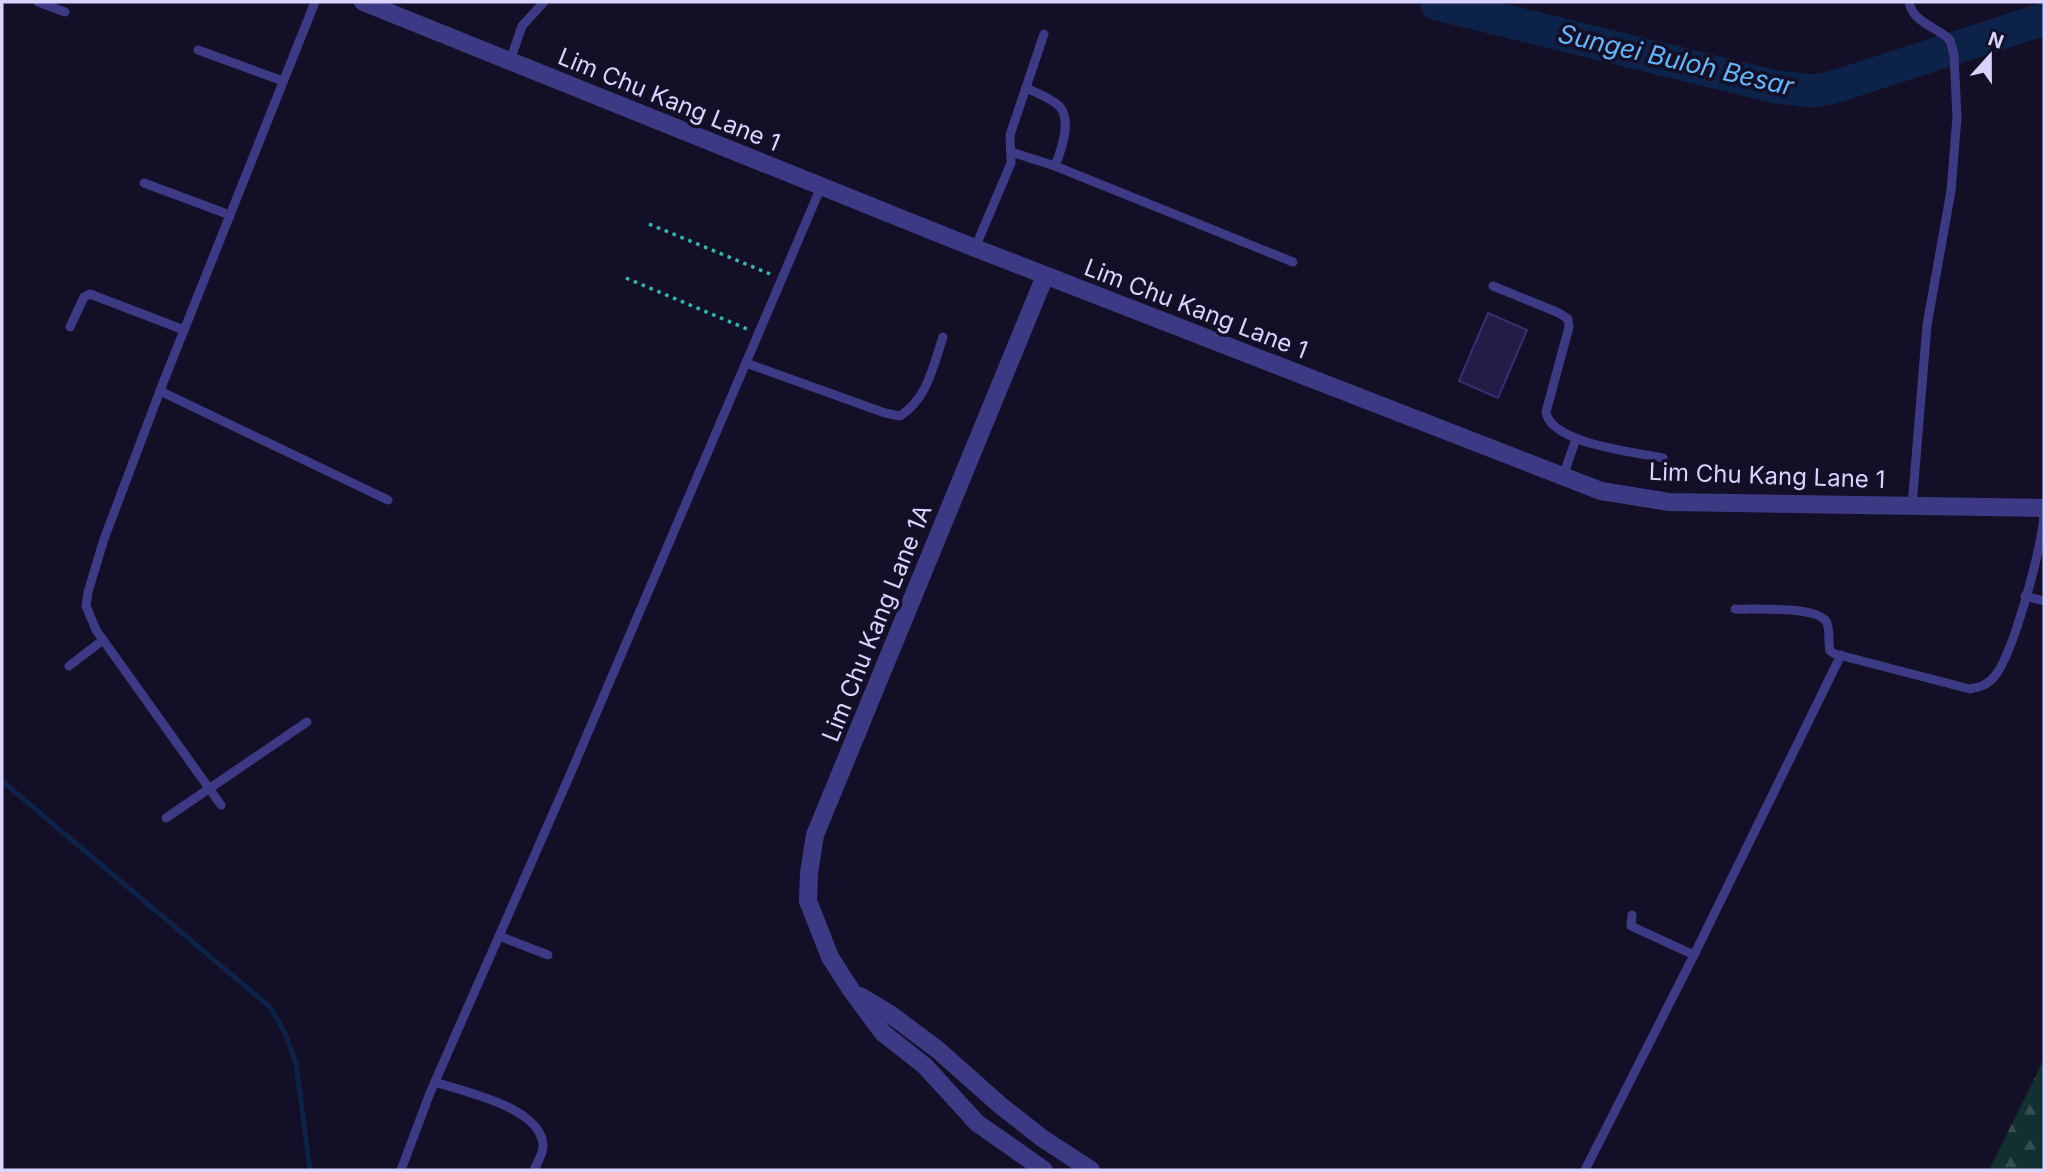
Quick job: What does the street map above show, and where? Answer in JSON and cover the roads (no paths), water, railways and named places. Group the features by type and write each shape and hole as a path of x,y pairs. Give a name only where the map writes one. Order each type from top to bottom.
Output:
{"street":[{"name":"Lim Chu Kang Lane 1","path":"363,2 1045,276 1601,491 1669,502 2044,508"},
{"name":"Lim Chu Kang Lane 1A","path":"1044,1170 977,1123 925,1066 883,1033 850,990 830,957 808,901 815,835 1045,276"},
{"name":"Lim Chu Kang Lane 1A","path":"850,990 900,1021 1042,1138 1091,1170"}],"lane":[{"path":"38,2 65,12"},
{"path":"220,805 103,640 86,606 104,539 160,391 315,2"},
{"path":"510,61 522,26 544,2"},
{"path":"1909,2 1918,19 1950,40 1954,55 1957,117 1951,191 1927,325 1912,506"},
{"path":"975,248 1011,163 1010,135 1044,34"},
{"path":"198,50 283,81"},
{"path":"1026,88 1057,104 1064,116 1061,152 1055,166"},
{"path":"1012,152 1055,166 1293,262"},
{"path":"144,183 230,215"},
{"path":"401,1170 435,1082 821,187"},
{"path":"1493,286 1568,319 1569,327 1546,412 1546,416 1558,429 1576,439 1663,458"},
{"path":"70,327 83,297 90,294 184,330"},
{"path":"746,363 884,413 901,416 916,404 923,392 943,337"},
{"path":"160,391 388,500"},
{"path":"1563,476 1576,439"},
{"path":"1735,609 1803,611 1822,617 1827,623 1830,651 1970,689 1982,687 1994,678 2009,651 2042,539 2044,516"},
{"path":"2025,596 2044,601"},
{"path":"69,666 103,640"},
{"path":"1585,1170 1841,655"},
{"path":"166,818 307,722"},
{"path":"1632,915 1632,926 1694,955"},
{"path":"499,936 548,955"},
{"path":"435,1082 515,1109 538,1128 544,1146 534,1170"}],"waterway":[{"name":"Sungei Buloh Besar","path":"1426,2 1437,4"},
{"name":"Sungei Buloh Besar","path":"1437,4 1776,87 1813,91 1834,87 2044,19"},
{"path":"2,781 270,1007 285,1033 296,1063 310,1170"}]}
